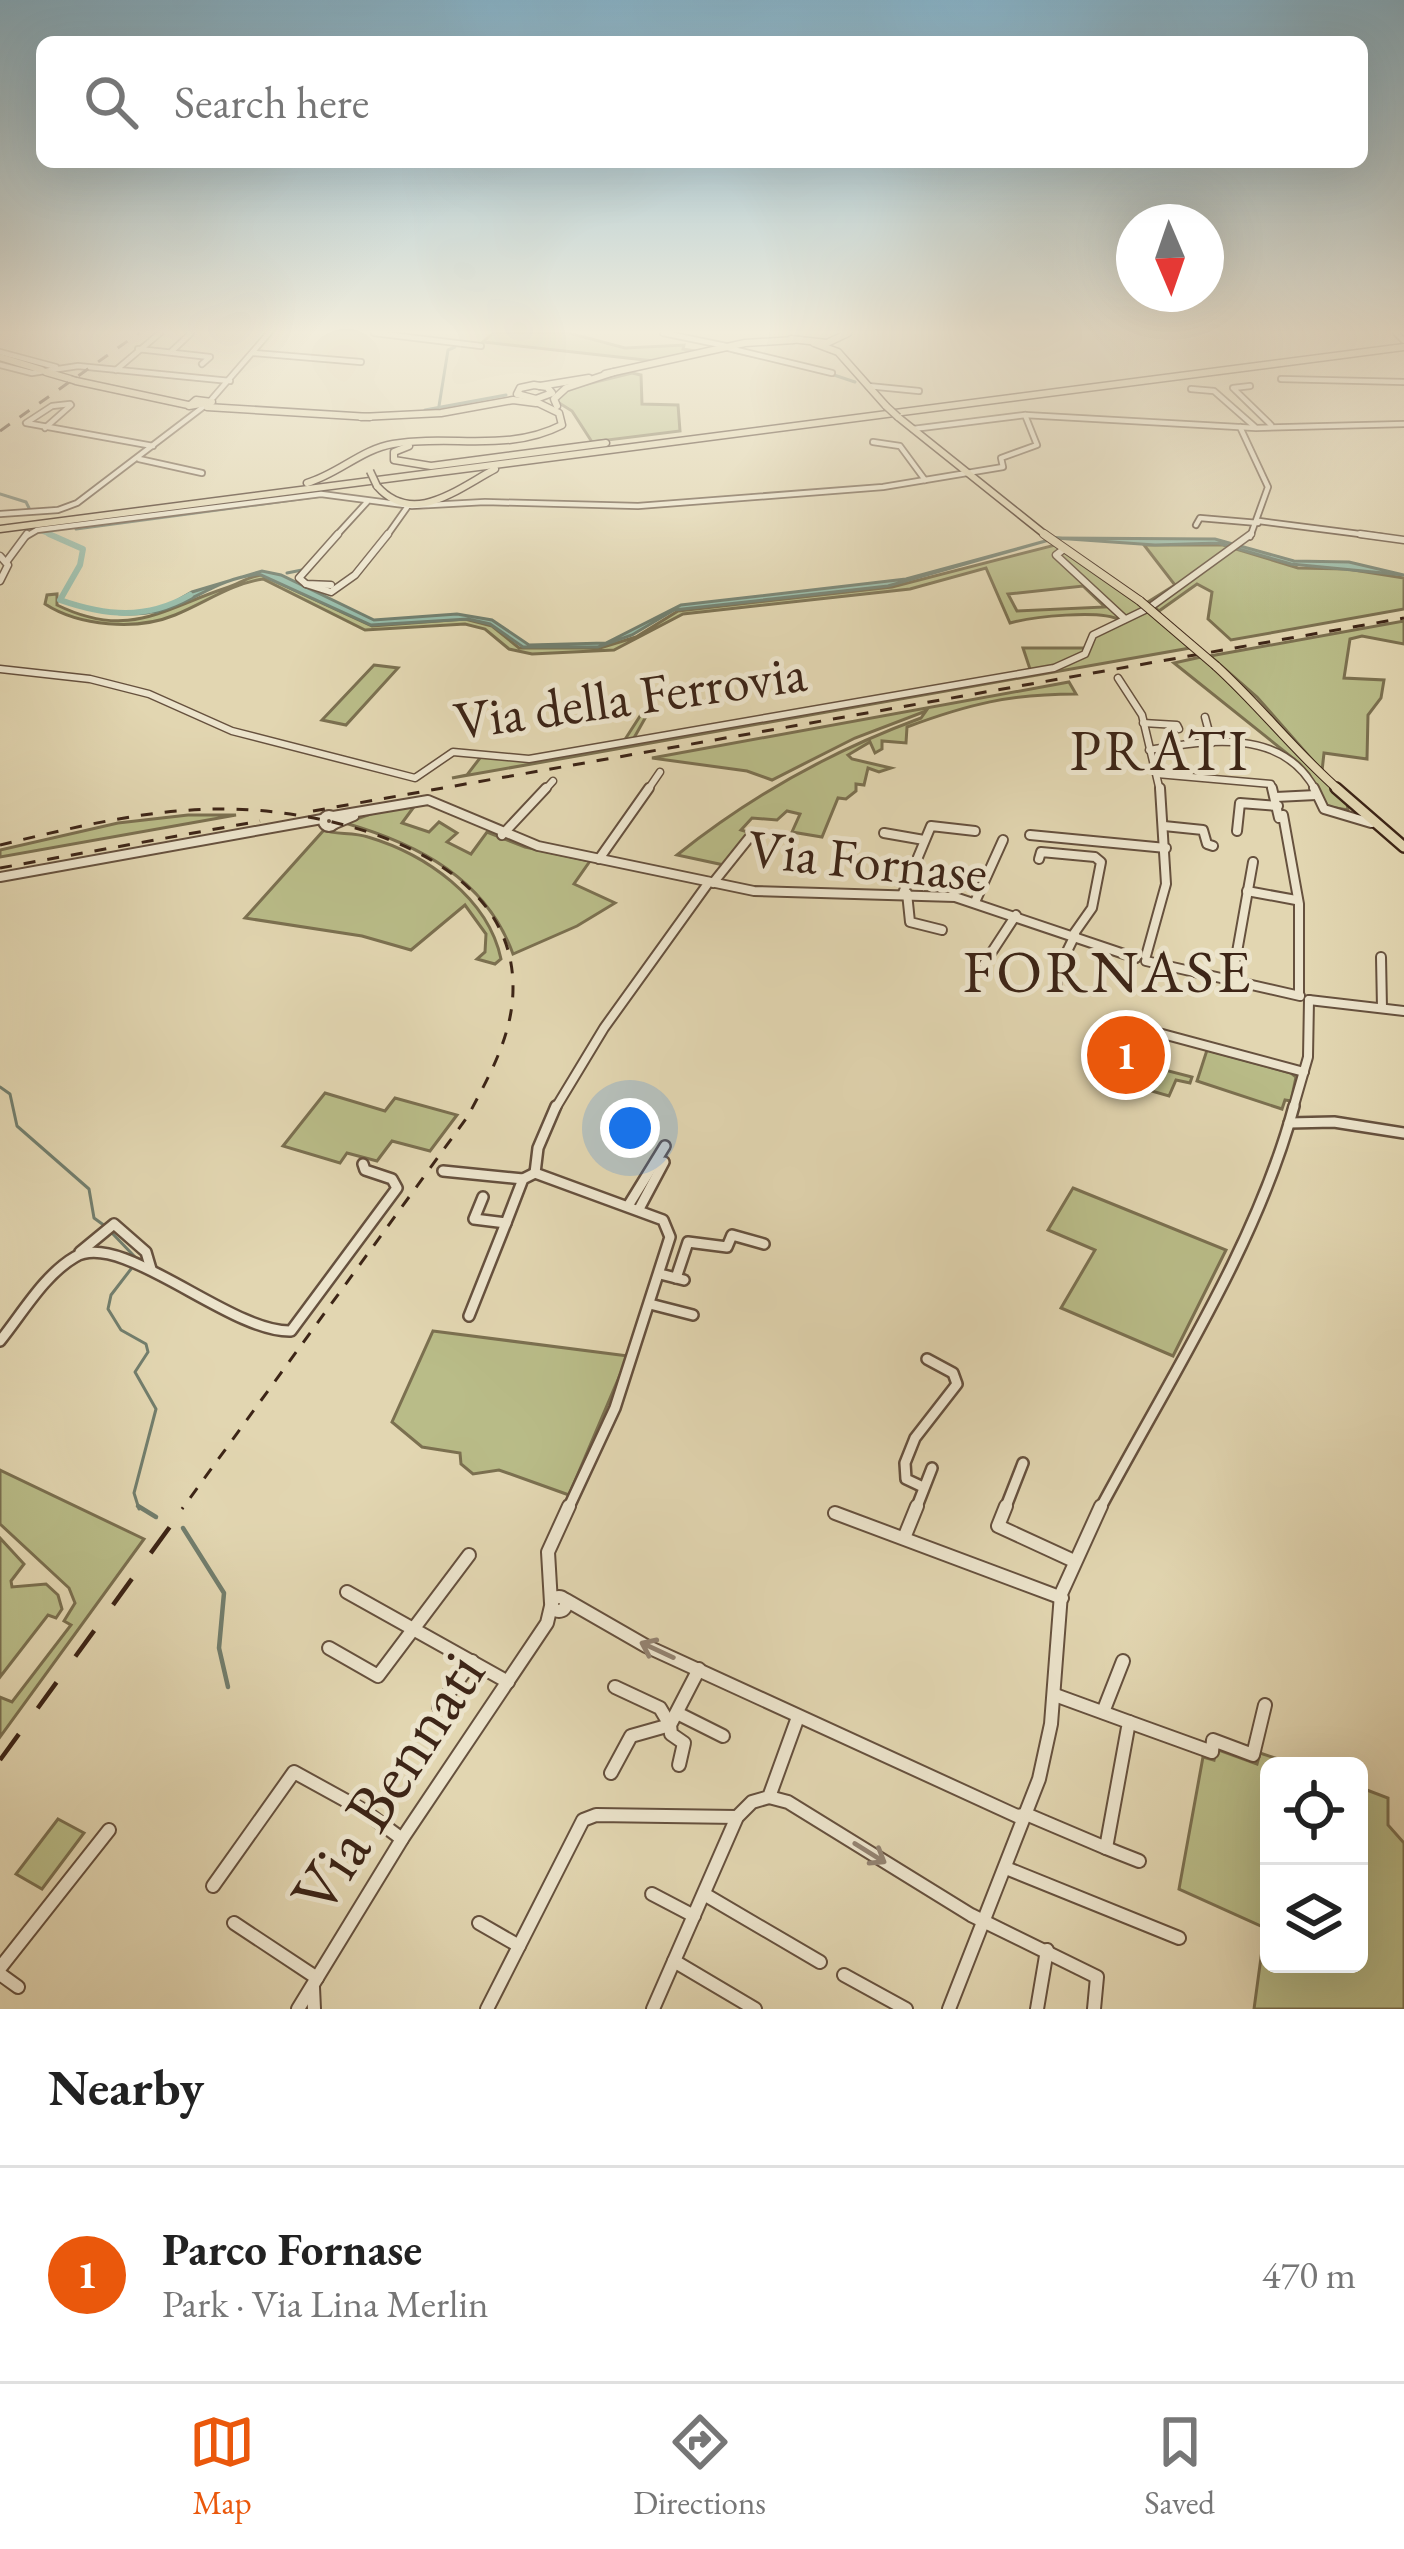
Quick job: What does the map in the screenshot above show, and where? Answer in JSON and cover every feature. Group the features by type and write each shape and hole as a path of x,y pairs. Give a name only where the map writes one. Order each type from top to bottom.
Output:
{"highway":[{"path":"565,427 548,439 512,445 408,444 376,454 370,460 370,471 386,498 430,503 455,495 496,469 575,455"},
{"path":"0,527 757,427"},
{"path":"0,527 380,483 780,427"},
{"path":"434,443 394,452 394,460 406,465 695,435"},
{"path":"253,492 329,477 374,448 434,443"},
{"path":"380,483 446,478 459,484 455,495"}],"main road":[{"path":"909,427 1057,543 1141,601 1216,665 1355,812 1401,845"},
{"path":"1372,824 1401,845"}],"street":[{"path":"40,427 155,446"},
{"path":"4,514 77,503 178,427"},
{"path":"913,430 928,427"},
{"path":"923,437 931,427"},
{"path":"0,581 3,558 37,530 317,495 409,506 484,502 638,506 925,480 1003,467 1001,458 1036,447 1029,427"},
{"path":"1217,427 1221,440"},
{"path":"1234,427 1266,427"},
{"path":"1240,427 1268,487 1259,522"},
{"path":"873,442 900,446 925,480"},
{"path":"139,459 202,473"},
{"path":"368,500 299,577 306,584 331,592 341,587 363,569 409,506"},
{"path":"1196,525 1200,518 1404,539"},
{"name":"Via della Ferrovia","path":"0,669 90,680 148,694 232,731 416,778 448,753 529,758 1054,668 1085,654 1093,634 1126,620 1236,547 1259,522"},
{"path":"1057,543 1056,555 1126,620"},
{"path":"306,584 331,585"},
{"path":"1118,678 1131,688 1143,723 1166,848 1166,888 1142,956"},
{"path":"1204,717 1212,743"},
{"path":"1143,723 1177,724 1179,729"},
{"path":"1148,745 1169,748 1245,741 1271,747 1305,773 1324,809 1355,812 1372,824"},
{"path":"1155,770 1169,748"},
{"path":"949,2009 1006,1868 1048,1742 1062,1598 1074,1561 1216,1286 1289,1123 1304,1072 1309,999 1279,809 1268,783 1155,770"},
{"path":"599,859 660,772"},
{"path":"502,835 554,782"},
{"path":"1237,831 1240,803 1279,809 1316,795"},
{"name":"Via Fornase","path":"0,877 329,821 384,806 433,802 502,835 599,859 762,892 905,893 975,902 1162,965 1309,999 1404,1011"},
{"path":"941,930 911,923 905,893 924,840 936,824 976,831"},
{"path":"1164,826 1206,831 1207,844 1214,846"},
{"name":"Via Fornase","path":"711,883 753,833"},
{"path":"884,833 924,840"},
{"path":"1030,835 1166,848"},
{"path":"975,902 1003,840"},
{"path":"1039,859 1041,852 1101,862 1092,908 1074,935 1057,985"},
{"path":"1232,980 1253,862"},
{"path":"535,1173 536,1147 548,1114 711,883"},
{"path":"1247,891 1296,900"},
{"name":"Via Fornase","path":"984,964 1016,914"},
{"path":"1381,957 1382,1008"},
{"path":"1155,1032 1304,1072"},
{"path":"1289,1123 1334,1122 1404,1133"},
{"path":"633,1207 665,1146"},
{"path":"633,1207 664,1162"},
{"path":"75,1257 98,1250 152,1271 185,1294 267,1333 291,1330 397,1188 392,1179 365,1170 363,1164"},
{"path":"443,1171 523,1179 535,1173 663,1220 670,1238 608,1427 551,1544 548,1577 557,1601 1021,1820 1139,1861"},
{"path":"470,1316 523,1179"},
{"path":"483,1197 474,1219 506,1223"},
{"path":"0,1341 75,1257 109,1228 146,1252 152,1271"},
{"path":"670,1238 727,1247 733,1235 764,1244"},
{"path":"660,1274 680,1279 688,1242"},
{"path":"650,1304 693,1315"},
{"path":"923,1487 906,1479 904,1463 921,1424 944,1406 957,1378 927,1359"},
{"path":"1023,1462 998,1526 1074,1561"},
{"path":"904,1538 932,1468"},
{"path":"835,1514 1062,1598"},
{"path":"329,1648 379,1676 469,1555"},
{"path":"347,1592 508,1683"},
{"name":"Via Bennati","path":"298,2009 557,1601"},
{"path":"1102,1712 1123,1660"},
{"path":"439,1707 472,1661"},
{"path":"679,1765 684,1743 670,1733 699,1670"},
{"path":"615,1687 673,1719 723,1736"},
{"path":"1055,1695 1211,1752 1213,1740 1253,1755 1265,1705"},
{"path":"769,1797 798,1717"},
{"path":"611,1773 631,1736 673,1719"},
{"path":"1106,1848 1129,1722"},
{"path":"212,1886 294,1772 363,1810 402,1839"},
{"path":"653,2009 737,1817 752,1802 769,1797 788,1802 971,1915 986,1918 1097,1977 1094,2009"},
{"path":"487,2009 588,1816 737,1817"},
{"path":"18,1987 0,1971 109,1830"},
{"path":"1006,1868 1179,1938"},
{"path":"652,1894 694,1916"},
{"path":"704,1894 820,1962"},
{"path":"234,1923 315,1982 314,2009"},
{"path":"479,1923 520,1946"},
{"path":"1037,2009 1047,1950"},
{"path":"674,1961 755,2009"},
{"path":"844,1975 906,2009"}],"shaded area":[{"path":"582,427 680,427 680,431 592,442"},
{"path":"1055,538 1215,539 1294,561 1349,562 1404,575 1291,564 1218,543 1155,545"},
{"path":"1049,540 888,586 674,610 632,635 598,647 523,647 490,624 468,619 371,625 259,574 239,578 262,571 281,575 374,620 457,614 492,620 529,645 606,643 681,605 906,579"},
{"path":"1055,545 1117,585 1190,648 452,778 467,775 483,754 528,757 624,741 642,713 648,713 630,745 1031,672 1023,648 1088,648 1092,637 1120,620 1082,615 1010,623 986,568 910,589 683,614 614,650 532,654 509,649 485,629 465,624 365,630 263,579 143,623 91,621 45,604 47,595 57,594 57,605 82,615 125,621 163,612 261,575 372,626 465,619 492,626 519,648 600,648 636,637 678,611 892,587","holes":["1083,586 1105,607 1017,611 1008,594"]},
{"path":"1144,545 1223,545 1298,568 1347,569 1404,578 1404,609 1231,640 1208,619 1212,592 1197,584 1159,611 1148,602 1175,585"},
{"path":"235,579 174,606 160,610 192,592"},
{"path":"1404,621 1404,644 1362,636 1350,639 1344,678 1384,680 1381,698 1368,715 1367,759 1324,753 1322,771 1257,697 1210,656"},
{"path":"1201,657 1347,803 1348,810 1324,806 1299,763 1174,663"},
{"path":"374,665 398,668 346,725 322,720"},
{"path":"1069,682 1076,694 970,706 907,727 906,743 882,741 882,749 875,753 870,742 848,755 891,768 879,772 868,768 864,785 856,784 856,791 846,799 838,798 822,837 792,832 800,814 787,811 777,820 752,818 741,830 751,833 724,865 677,855 793,776 921,718 926,711 855,738 772,780 747,771 652,758"},
{"path":"416,804 402,823 429,832 439,822 457,833 447,842 471,854 487,832 525,847 590,861 574,884 615,903 513,954 486,905 446,868 398,842 345,823"},
{"path":"236,815 0,857 0,850 118,823"},
{"path":"324,830 368,837 432,867 483,916 501,959 495,964 477,959 485,952 486,934 465,905 411,950 362,936 245,918"},
{"path":"1111,1033 1155,1045 1149,1066 1192,1077 1190,1083 1176,1080 1169,1096 1092,1074"},
{"path":"1207,1050 1291,1073 1296,1077 1291,1101 1285,1100 1282,1109 1197,1081"},
{"path":"325,1093 385,1111 395,1098 457,1115 430,1151 392,1141 377,1161 347,1153 340,1163 283,1146"},
{"path":"1073,1188 1226,1250 1173,1356 1061,1308 1095,1250 1048,1230"},
{"path":"433,1331 628,1356 569,1495 499,1470 473,1474 461,1464 460,1453 422,1447 392,1422"},
{"path":"0,1470 144,1539 0,1737 0,1697 12,1702 71,1625 64,1621 75,1603 69,1588 0,1524"},
{"path":"0,1538 24,1564 11,1581 12,1587 46,1584 58,1595 62,1609 56,1618 48,1615 0,1677"},
{"path":"1216,1749 1257,1764 1260,1753 1272,1757 1260,1757 1260,1926 1179,1889 1203,1757 1214,1760"},
{"path":"1368,1790 1388,1798 1388,1825 1404,1843 1404,2009 1254,2009 1260,1965 1260,1973 1368,1973"},
{"path":"58,1819 84,1833 42,1889 16,1874"}],"waterway":[{"path":"0,494 26,502 29,508"},
{"path":"76,529 322,496"},
{"path":"41,531 54,536"},
{"path":"49,534 54,536"},
{"path":"54,536 83,549 80,565 60,600 126,613 158,609 190,595"},
{"path":"287,573 302,570"},
{"path":"0,1087 10,1094 17,1126 89,1189 94,1218 105,1226"},
{"path":"112,1233 135,1257"},
{"path":"131,1269 111,1295 108,1309 121,1330 146,1344 148,1352 135,1372 156,1409 134,1493 138,1506"},
{"path":"138,1506 156,1517"},
{"path":"183,1528 224,1593 219,1648 228,1687"}],"railway":[{"path":"0,431 6,427"},
{"path":"313,811 1404,618"},
{"path":"0,845 107,821 189,810 260,810 308,817 405,846 448,871 482,902 505,941 513,988 509,1022 468,1116 182,1509"},
{"path":"0,868 260,821"},
{"path":"0,1760 185,1506"}],"place":[{"name":"Parco Fornase","path":"1126,1055"}],"district":[{"name":"PRATI","path":"1160,750"},
{"name":"FORNASE","path":"1108,971"}]}
